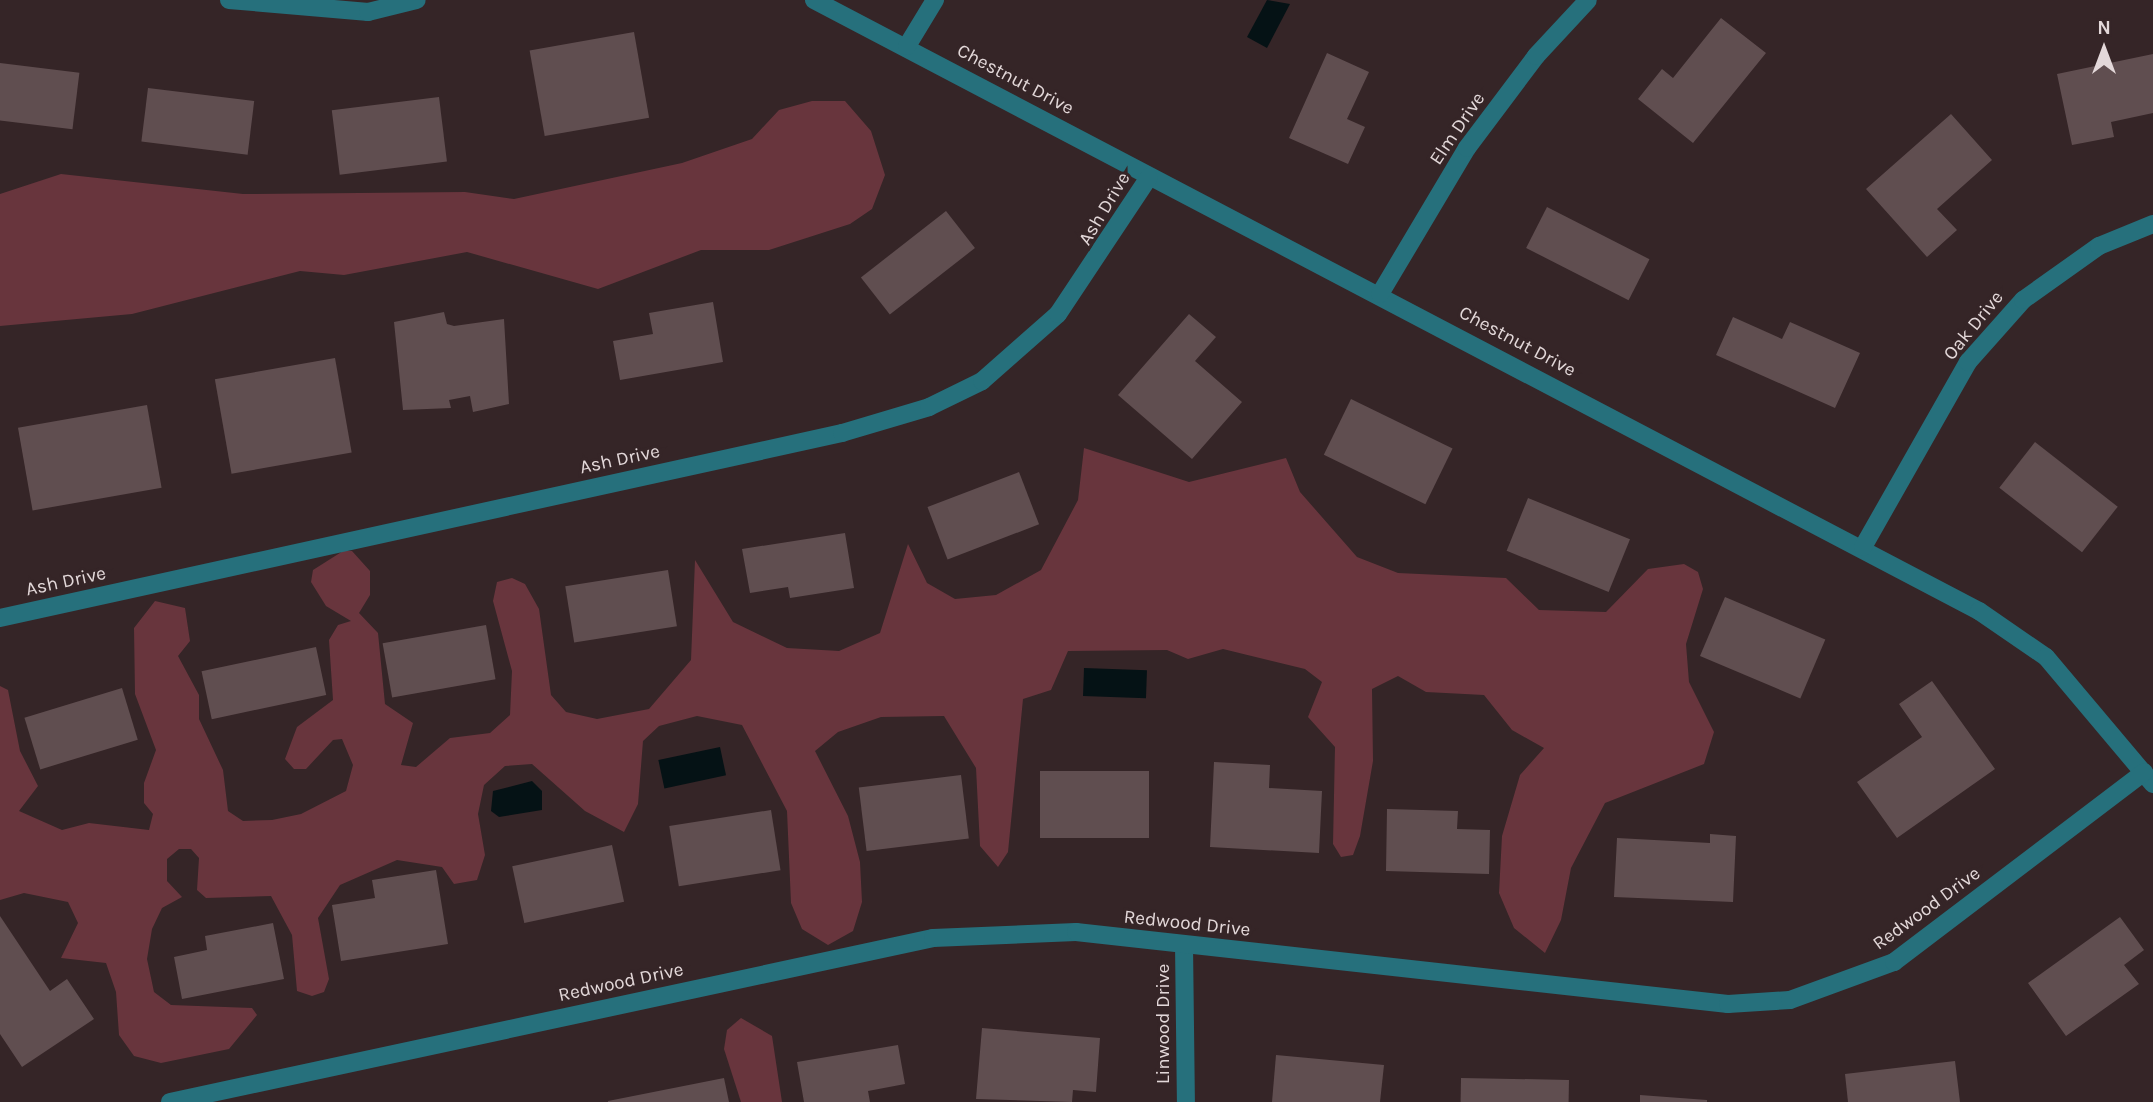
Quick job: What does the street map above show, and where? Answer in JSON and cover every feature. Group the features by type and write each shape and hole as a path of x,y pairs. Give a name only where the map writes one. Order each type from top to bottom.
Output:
{"street":[{"path":"229,0 368,12 417,0"},
{"name":"Chestnut Drive","path":"814,0 907,46 1149,177 1380,294 1863,547 2032,646 2148,778"},
{"path":"907,46 935,0"},
{"name":"Elm Drive","path":"1380,294 1467,148 1536,55 1588,0"},
{"name":"Ash Drive","path":"0,618 828,436 929,407 982,381 1058,314 1149,177"},
{"name":"Oak Drive","path":"1863,547 1968,362 2022,300 2099,246 2153,224"},
{"name":"Redwood Drive","path":"170,1102 933,938 1076,932 1728,1004 1790,1000 1894,962 2148,778"},
{"name":"Linwood Drive","path":"1184,945 1186,1102"}],"shaded area":[{"path":"1267,0 1290,4 1267,48 1247,37"},
{"path":"812,101 845,101 871,131 885,175 872,209 850,224 769,250 701,250 598,289 467,252 344,275 300,271 132,314 0,326 0,194 61,174 243,194 465,192 514,199 682,163 752,139 779,110"},
{"path":"1084,448 1189,482 1286,458 1300,492 1357,557 1398,573 1506,578 1539,610 1606,612 1648,569 1684,564 1698,572 1703,589 1686,644 1689,682 1714,732 1704,764 1605,803 1571,868 1561,920 1545,953 1514,928 1499,893 1502,836 1520,775 1544,748 1512,730 1484,695 1426,692 1398,676 1372,689 1373,761 1360,836 1353,855 1341,857 1333,844 1335,747 1308,717 1322,682 1305,669 1223,649 1188,659 1167,650 1068,651 1051,690 1023,699 1008,852 998,867 980,846 976,768 944,716 881,717 838,732 815,751 848,816 860,862 862,902 853,931 828,945 802,929 791,903 787,811 742,725 697,716 659,726 643,741 638,804 624,832 585,811 532,764 505,766 484,785 478,814 485,855 477,880 454,884 442,867 397,860 340,885 318,918 329,979 324,992 312,996 297,991 292,935 271,896 206,898 197,890 199,858 191,849 179,849 167,859 167,881 182,897 162,908 152,929 147,959 154,992 171,1005 252,1008 257,1015 229,1049 161,1063 134,1056 119,1035 116,992 106,963 61,958 78,923 68,902 24,893 0,900 0,686 8,690 20,751 38,786 19,811 62,830 89,823 149,830 153,814 144,803 144,783 156,750 135,694 134,628 155,601 185,608 190,641 178,656 199,695 199,719 223,770 228,811 243,821 272,820 301,814 346,791 353,765 342,739 333,740 306,769 294,769 285,759 297,727 333,700 329,640 338,625 351,621 326,606 311,582 313,570 343,551 352,551 370,571 370,595 359,613 378,633 385,704 413,723 401,765 416,767 450,738 490,733 510,715 512,671 493,601 497,582 512,578 525,584 539,609 551,695 566,712 597,719 649,709 691,660 695,560 733,622 787,648 839,651 880,633 908,544 927,583 955,599 996,595 1041,570 1078,500"},
{"path":"1084,668 1147,670 1146,698 1083,696"},
{"path":"720,747 726,775 664,788 658,760"},
{"path":"532,781 542,791 542,810 499,817 491,811 493,791"},
{"path":"741,1018 772,1036 782,1102 741,1102 724,1049 727,1030"}],"building":[{"path":"1721,18 1766,53 1693,143 1638,99 1662,69 1673,78"},
{"path":"634,32 649,118 545,136 530,50"},
{"path":"1327,53 1369,72 1347,119 1365,127 1348,164 1289,138"},
{"path":"2153,54 2153,113 2111,122 2114,137 2072,145 2057,74"},
{"path":"0,63 79,73 72,129 0,120"},
{"path":"148,88 254,101 248,155 141,142"},
{"path":"439,97 447,162 340,175 332,110"},
{"path":"1951,114 1992,160 1937,209 1957,230 1927,257 1866,189"},
{"path":"1547,207 1649,259 1629,300 1526,248"},
{"path":"946,211 975,248 890,315 861,277"},
{"path":"713,302 723,362 620,380 613,341 653,334 649,313"},
{"path":"444,312 447,324 454,326 504,319 509,404 473,412 470,396 449,400 451,408 403,410 394,322"},
{"path":"1189,314 1216,337 1195,361 1242,402 1192,459 1118,395"},
{"path":"1733,317 1782,339 1790,322 1860,353 1835,408 1716,355"},
{"path":"335,358 352,453 232,474 215,379"},
{"path":"1351,399 1453,449 1425,504 1324,455"},
{"path":"147,405 162,488 33,510 18,428"},
{"path":"2035,442 2118,507 2082,552 1999,488"},
{"path":"1019,472 1039,524 948,559 928,507"},
{"path":"1528,498 1630,539 1609,592 1507,551"},
{"path":"845,533 854,588 790,598 788,587 750,593 742,549"},
{"path":"668,570 677,626 574,643 565,586"},
{"path":"1725,597 1825,640 1800,699 1700,656"},
{"path":"486,625 496,679 392,697 383,643"},
{"path":"316,647 326,695 212,719 202,671"},
{"path":"1932,681 1995,769 1897,838 1857,782 1922,737 1899,704"},
{"path":"122,688 138,740 40,769 24,718"},
{"path":"1214,762 1270,765 1269,788 1322,791 1319,853 1210,847"},
{"path":"1040,771 1149,771 1149,838 1040,838"},
{"path":"961,775 969,839 867,851 859,788"},
{"path":"1387,809 1458,811 1457,829 1490,830 1489,874 1386,871"},
{"path":"771,810 781,870 679,886 669,826"},
{"path":"1710,834 1736,836 1733,902 1614,897 1617,838 1710,843"},
{"path":"612,845 624,902 524,923 512,866"},
{"path":"436,870 448,944 341,961 332,905 375,898 372,880"},
{"path":"0,916 50,991 67,979 94,1019 22,1067 0,1034"},
{"path":"2120,917 2144,950 2124,965 2139,984 2066,1036 2028,983"},
{"path":"273,923 284,979 182,999 174,957 207,950 205,936"},
{"path":"982,1028 1100,1038 1096,1092 1073,1090 1072,1102 976,1099"},
{"path":"898,1045 905,1084 868,1091 870,1102 804,1102 797,1062"},
{"path":"1276,1055 1384,1065 1380,1102 1272,1102"},
{"path":"1955,1061 1960,1102 1848,1102 1845,1074"},
{"path":"724,1078 729,1102 608,1102 608,1101"},
{"path":"1461,1078 1569,1080 1569,1102 1461,1102"},
{"path":"1640,1095 1707,1100 1707,1102 1640,1102"}]}
